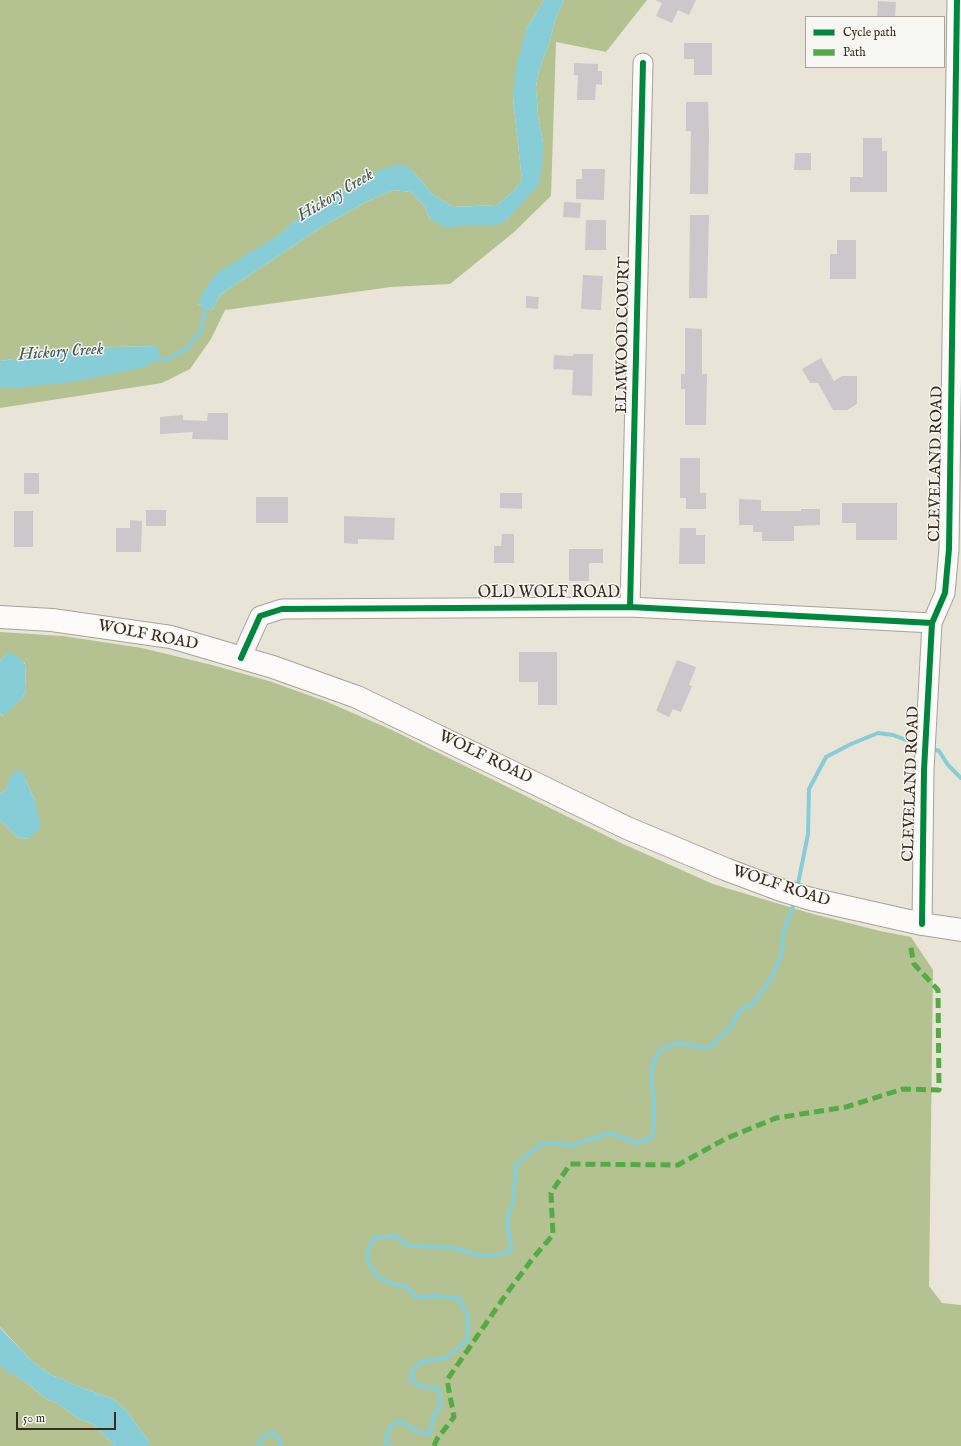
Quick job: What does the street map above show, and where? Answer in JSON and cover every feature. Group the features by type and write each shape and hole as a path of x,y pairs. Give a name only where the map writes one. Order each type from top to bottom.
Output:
{"main road":[{"name":"WOLF ROAD","path":"0,617 52,620 171,637 273,667 357,697 627,828 726,869 781,890 811,899 922,924 961,930"}],"street":[{"name":"CLEVELAND ROAD","path":"922,924 924,770 932,623 945,593 949,549 956,406 958,0"},
{"name":"ELMWOOD COURT","path":"630,607 643,63"},
{"name":"OLD WOLF ROAD","path":"241,658 260,616 282,609 630,607 932,623"}],"green space":[{"path":"0,0 544,0 527,28 513,98 522,180 515,190 497,205 453,207 433,195 412,170 315,204 198,304 212,310 221,294 320,228 366,202 393,190 411,192 425,207 430,219 506,221 521,203 543,142 538,115 536,87 539,70 550,41 555,20 564,0 647,0 606,52 556,42 551,196 513,233 450,284 391,287 225,310 211,339 190,369 162,383 0,408 0,388 17,388 156,346 114,347 71,351 0,361"},
{"path":"0,632 63,636 142,648 269,681 325,701 392,730 621,843 713,884 813,914 880,931 911,937 933,970 929,1286 942,1303 961,1305 961,1446 152,1446 126,1410 113,1399 53,1376 33,1362 0,1327 0,820 17,837 28,839 35,800 25,779 8,787 0,794 0,713 2,716 23,697 26,689 25,663 6,654 0,661"},
{"path":"0,1365 48,1400 55,1402 79,1419 93,1424 115,1446 0,1446"}],"water":[{"path":"544,0 564,0 555,20 550,41 539,70 536,87 538,115 543,142 542,168 539,184 506,221 496,225 445,227 430,219 425,207 411,192 393,190 366,202 320,228 221,294 212,310 198,304 204,290 216,274 277,236 315,204 385,168 401,164 412,170 433,195 453,207 497,205 515,190 522,180 513,98 517,63 527,28"},
{"path":"156,346 161,354 146,367 78,381 17,388 0,388 0,361 71,351 114,347"},
{"path":"6,654 15,654 25,664 26,689 23,697 3,716 0,713 0,661"},
{"path":"18,769 25,775 25,779 35,800 41,827 28,839 17,837 0,820 0,794 8,787 9,778"},
{"path":"0,1328 33,1362 53,1376 113,1399 126,1410 152,1446 115,1446 93,1424 79,1419 55,1402 48,1400 28,1384 2,1368 0,1365"}],"building":[{"path":"655,0 696,0 689,15 678,10 672,23 656,16 662,3"},
{"path":"878,1 896,2 895,16 877,16"},
{"path":"684,43 712,43 712,75 694,75 694,59 684,59"},
{"path":"574,63 598,64 598,71 602,71 602,85 596,84 595,100 577,100 578,75 574,75"},
{"path":"686,102 708,102 708,194 690,194 691,131 686,131"},
{"path":"863,138 882,138 882,151 887,151 887,192 850,192 850,177 863,177"},
{"path":"795,153 811,153 811,170 794,170"},
{"path":"582,169 605,169 604,200 576,199 576,179 582,179"},
{"path":"564,202 581,203 580,218 563,217"},
{"path":"690,215 709,215 707,298 689,298"},
{"path":"586,220 606,220 606,250 585,250"},
{"path":"837,240 856,240 856,279 830,279 830,254 837,254"},
{"path":"583,275 603,276 601,310 581,309"},
{"path":"526,296 539,297 538,309 526,308"},
{"path":"685,328 702,329 702,374 707,374 706,425 685,425 685,389 681,389 681,374 685,374"},
{"path":"573,354 593,354 592,396 572,395 573,370 553,369 554,355 573,356"},
{"path":"821,358 834,381 842,376 857,376 857,404 847,410 833,410 818,383 810,383 802,369"},
{"path":"208,413 228,413 228,440 192,439 193,432 160,434 160,417 183,415 183,420 207,421"},
{"path":"680,458 700,458 700,493 706,493 706,509 686,509 686,498 680,498"},
{"path":"24,473 39,473 39,494 24,494"},
{"path":"500,493 522,493 522,509 500,508"},
{"path":"256,497 288,497 288,523 256,523"},
{"path":"739,499 761,500 761,511 801,511 801,509 820,509 820,525 794,526 794,541 762,541 762,532 753,532 753,525 739,525"},
{"path":"842,503 897,503 897,540 856,540 856,523 842,523"},
{"path":"146,510 166,510 166,526 146,526"},
{"path":"14,511 33,511 33,547 14,547"},
{"path":"344,516 395,518 394,540 358,539 358,544 344,543"},
{"path":"130,520 142,521 141,552 116,552 116,528 130,528"},
{"path":"680,528 696,528 696,535 705,535 705,564 679,564"},
{"path":"502,534 514,534 514,563 494,563 494,546 501,546"},
{"path":"569,549 603,549 603,563 589,563 589,581 569,581"},
{"path":"519,652 557,652 557,705 538,705 538,682 519,682"},
{"path":"677,660 696,667 689,685 692,686 681,712 673,709 669,717 656,711"}],"waterway":[{"name":"Hickory Creek","path":"150,360 168,359 186,349 201,331 207,303"},
{"path":"797,889 808,834 809,789 826,757 851,744 878,733 893,735 914,743"},
{"path":"936,750 939,751 948,765 961,778"},
{"path":"391,1446 385,1442 390,1427 399,1421 419,1432 430,1434 434,1415 441,1405 438,1388 420,1386 410,1379 414,1369 420,1362 446,1358 467,1341 468,1317 458,1298 433,1296 425,1298 413,1295 408,1287 393,1284 379,1278 372,1269 367,1258 369,1246 375,1238 394,1236 409,1246 450,1247 481,1256 503,1254 511,1250 507,1218 513,1202 516,1164 543,1143 573,1145 610,1133 637,1143 651,1138 654,1127 654,1100 651,1076 654,1061 660,1050 677,1043 709,1048 730,1028 741,1009 752,1005 772,977 782,953 783,932 795,901"},
{"path":"257,1446 263,1438 273,1432 278,1437 281,1446"}],"marked path":[{"path":"434,1446 437,1439 454,1417 447,1380 507,1293 533,1258 553,1235 551,1193 570,1164 678,1165 725,1139 776,1118 846,1107 903,1089 939,1090 938,990 914,964 910,943"}],"cycle path":[{"path":"922,924 924,770 932,623 945,593 949,549 957,0"},
{"path":"630,607 643,63"},
{"path":"241,658 260,616 282,609 630,607 932,623"}]}
